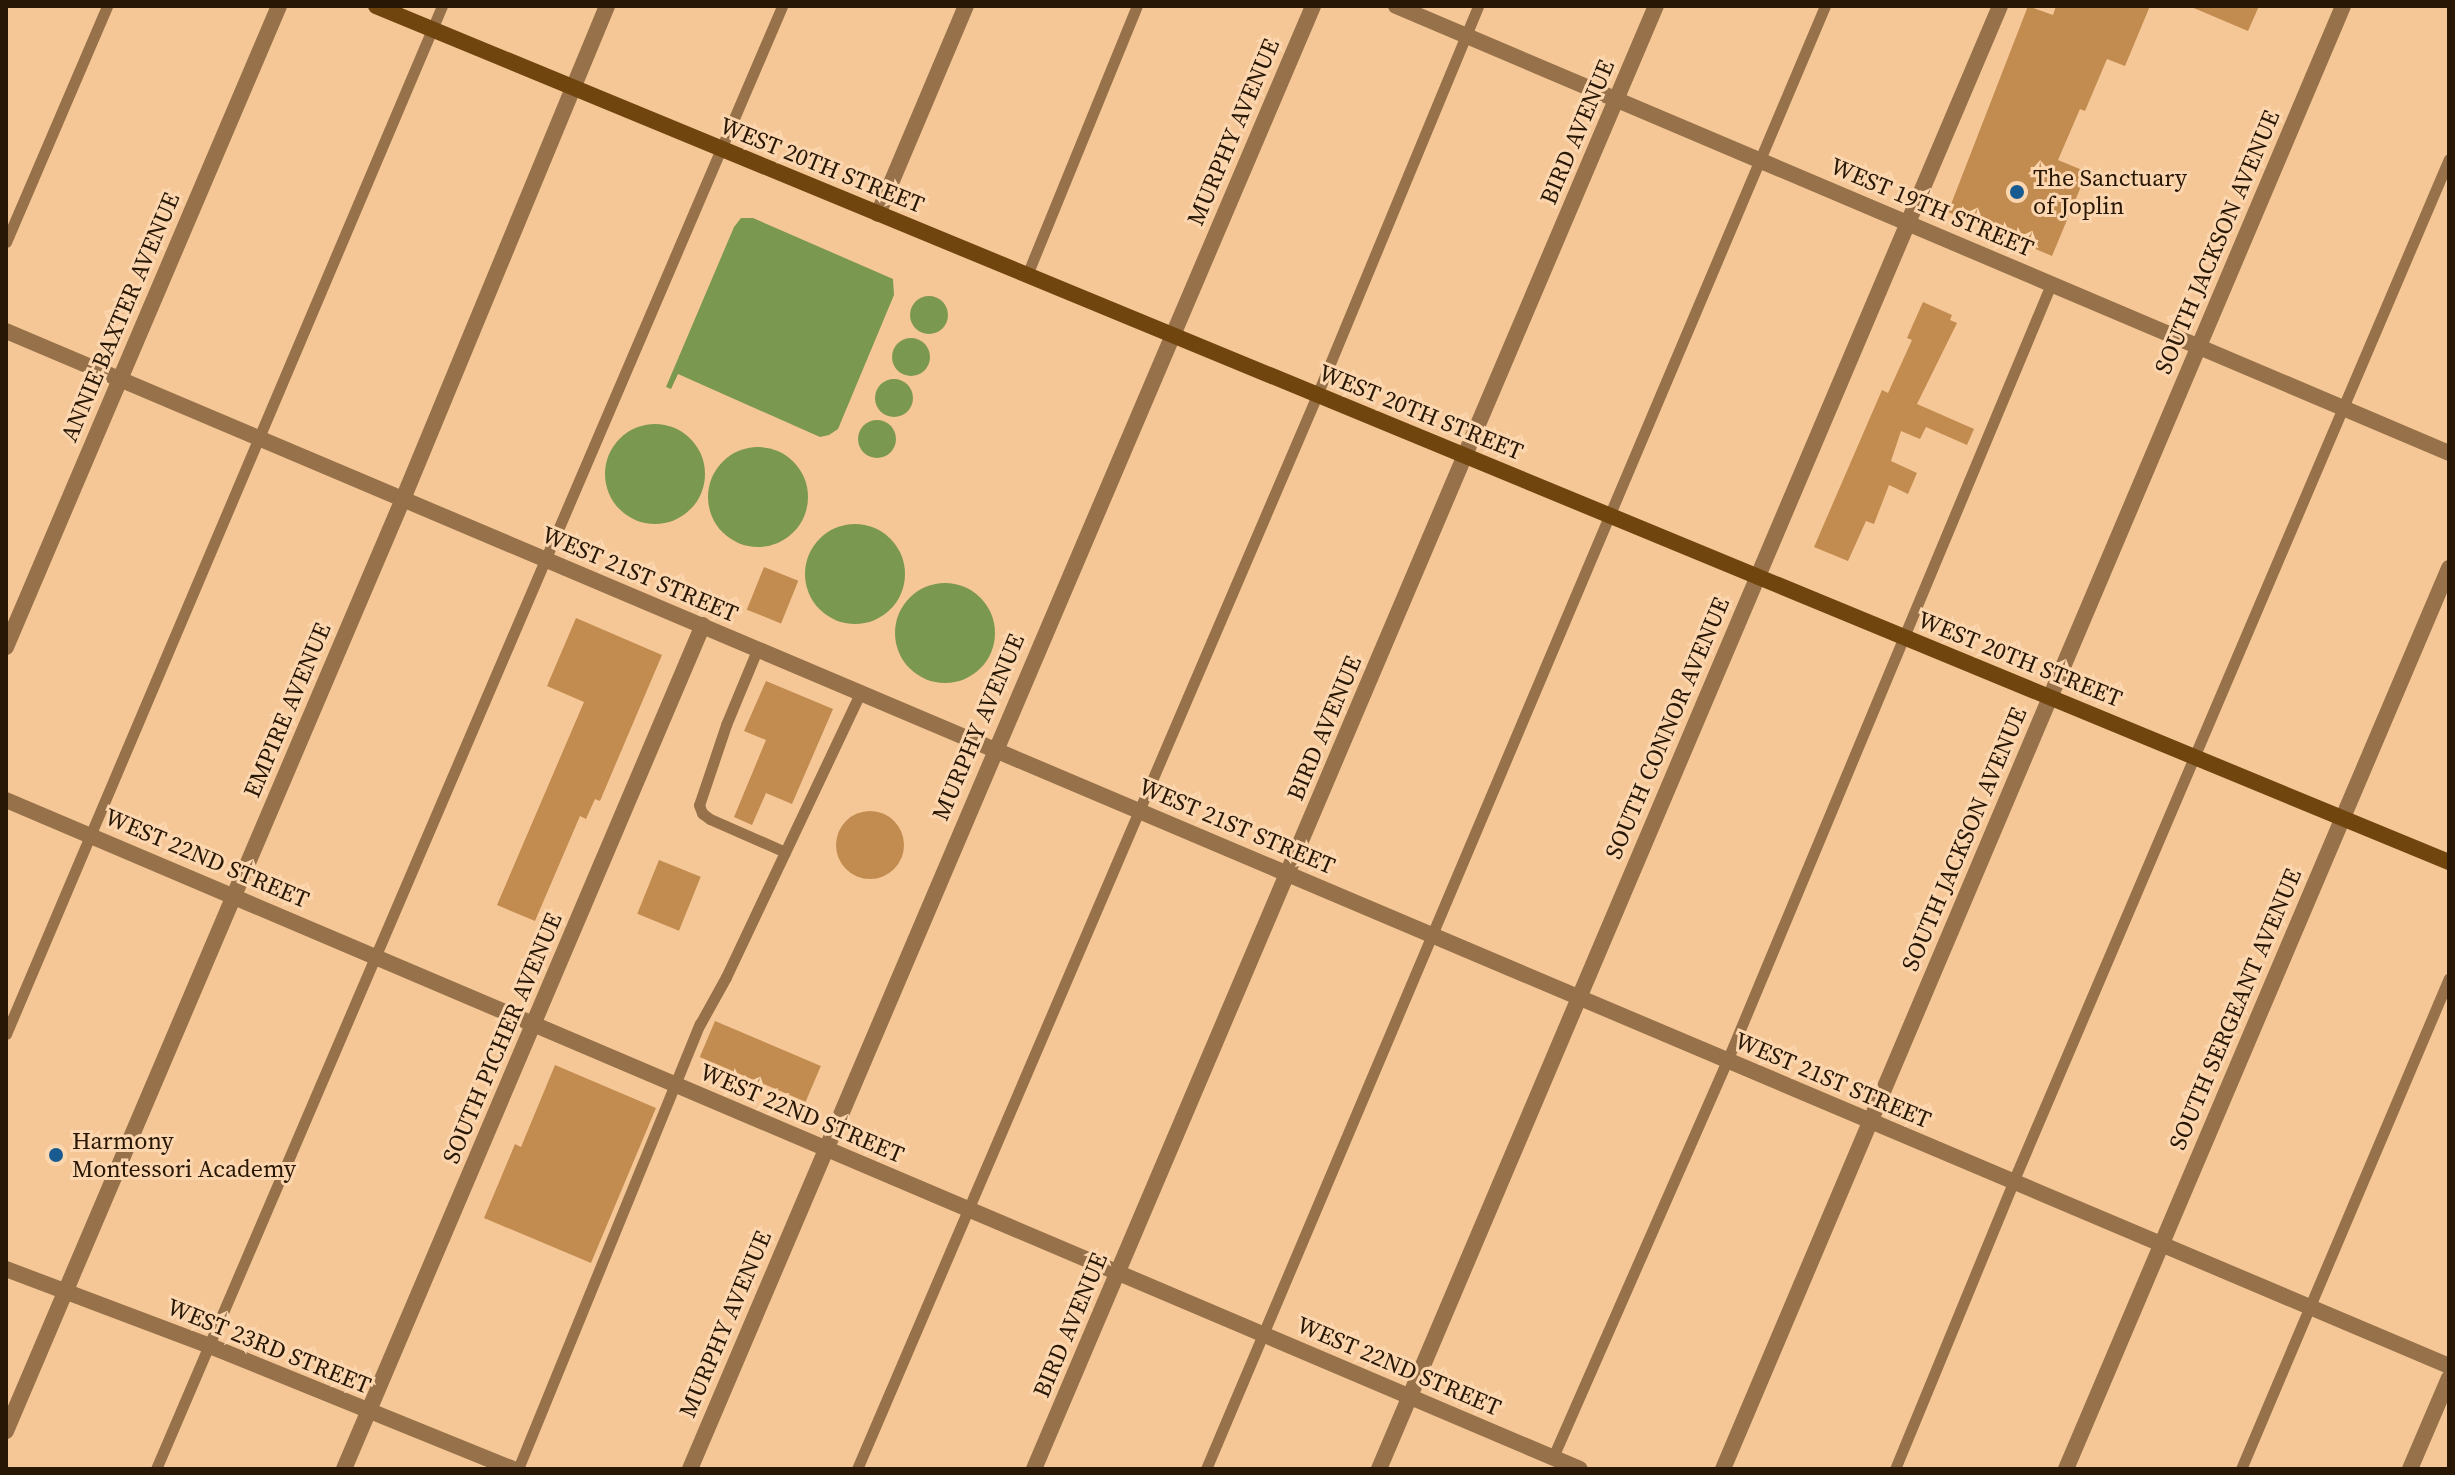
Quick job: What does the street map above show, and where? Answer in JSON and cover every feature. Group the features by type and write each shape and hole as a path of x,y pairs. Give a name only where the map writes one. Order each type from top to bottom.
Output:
{"main road":[{"name":"WEST 20TH STREET","path":"376,6 2449,862"}],"street":[{"name":"ANNIE BAXTER AVENUE","path":"6,647 279,6"},
{"name":"EMPIRE AVENUE","path":"6,1431 403,499 607,6"},
{"path":"878,214 966,6"},
{"name":"MURPHY AVENUE","path":"690,1469 1313,6"},
{"name":"WEST 19TH STREET","path":"1396,6 2449,453"},
{"name":"BIRD AVENUE","path":"1034,1469 1656,6"},
{"name":"SOUTH CONNOR AVENUE","path":"1379,1469 2000,6"},
{"name":"SOUTH JACKSON AVENUE","path":"1723,1469 2343,6"},
{"name":"WEST 21ST STREET","path":"6,331 2449,1366"},
{"name":"SOUTH SERGEANT AVENUE","path":"2066,1469 2449,568"},
{"name":"SOUTH PICHER AVENUE","path":"344,1469 703,625"},
{"name":"WEST 22ND STREET","path":"6,800 1580,1469"},
{"name":"WEST 23RD STREET","path":"6,1269 64,1294 210,1346 515,1469"},
{"path":"2410,1469 2449,1378"}],"lane":[{"path":"6,242 107,6"},
{"path":"6,1034 442,6"},
{"path":"156,1469 782,6"},
{"path":"1027,275 1137,6"},
{"path":"857,1469 1317,395 1478,6"},
{"path":"1206,1469 1825,6"},
{"path":"1895,1469 2013,1182 2449,159"},
{"path":"1553,1457 1727,1061 2051,284"},
{"path":"757,650 726,725 699,805 702,813 710,819 785,852"},
{"path":"515,1469 710,1000 726,977 861,692"},
{"path":"2241,1469 2449,978"}],"shaded area":[{"path":"741,218 753,218 893,279 894,295 838,429 829,435 820,437 678,374 671,389 666,387 734,227"},
{"path":"929,296 942,302 948,315 942,328 929,334 916,328 910,315 916,302"},
{"path":"911,338 924,344 930,357 924,370 911,376 898,370 892,357 898,344"},
{"path":"894,379 907,385 913,398 907,411 894,417 881,411 875,398 881,385"},
{"path":"877,420 890,426 896,439 890,452 877,458 864,452 858,439 864,426"},
{"path":"655,424 674,428 690,439 701,455 705,474 701,493 690,509 674,520 655,524 636,520 620,509 609,493 605,474 609,455 620,439 636,428"},
{"path":"758,447 777,451 793,462 804,478 808,497 804,516 793,532 777,543 758,547 739,543 723,532 712,516 708,497 712,478 723,462 739,451"},
{"path":"855,524 874,528 890,539 901,555 905,574 901,593 890,609 874,620 855,624 836,620 820,609 809,593 805,574 809,555 820,539 836,528"},
{"path":"945,583 964,587 980,598 991,614 995,633 991,652 980,668 964,679 945,683 926,679 910,668 899,652 895,633 899,614 910,598 926,587"}],"building":[{"path":"2028,6 2053,15 2056,6 2150,6 2125,66 2107,59 2085,111 2080,109 2058,160 2087,172 2052,256 1948,212"},
{"path":"2189,6 2259,6 2248,31"},
{"path":"1923,302 1952,315 1950,320 1957,323 1917,404 1974,429 1967,445 1926,427 1920,439 1901,431 1891,461 1917,473 1908,494 1889,485 1874,524 1866,521 1848,561 1814,547 1882,390 1888,393 1912,340 1907,338"},
{"path":"764,567 798,581 781,624 747,610"},
{"path":"576,618 662,655 600,801 595,799 586,819 580,816 535,921 497,905 584,702 547,686"},
{"path":"766,681 833,709 792,804 766,793 752,825 734,817 766,740 744,731"},
{"path":"863,811 877,811 889,816 899,826 904,845 899,864 889,874 877,879 863,879 851,874 841,864 836,852 836,838 841,826 851,816"},
{"path":"659,860 701,877 679,931 637,914"},
{"path":"715,1021 821,1066 806,1102 700,1057"},
{"path":"555,1065 656,1108 591,1263 484,1218 515,1144 521,1147"}],"place":[{"name":"The Sanctuary of Joplin","path":"2017,192"},
{"name":"Harmony Montessori Academy","path":"56,1155"}]}
